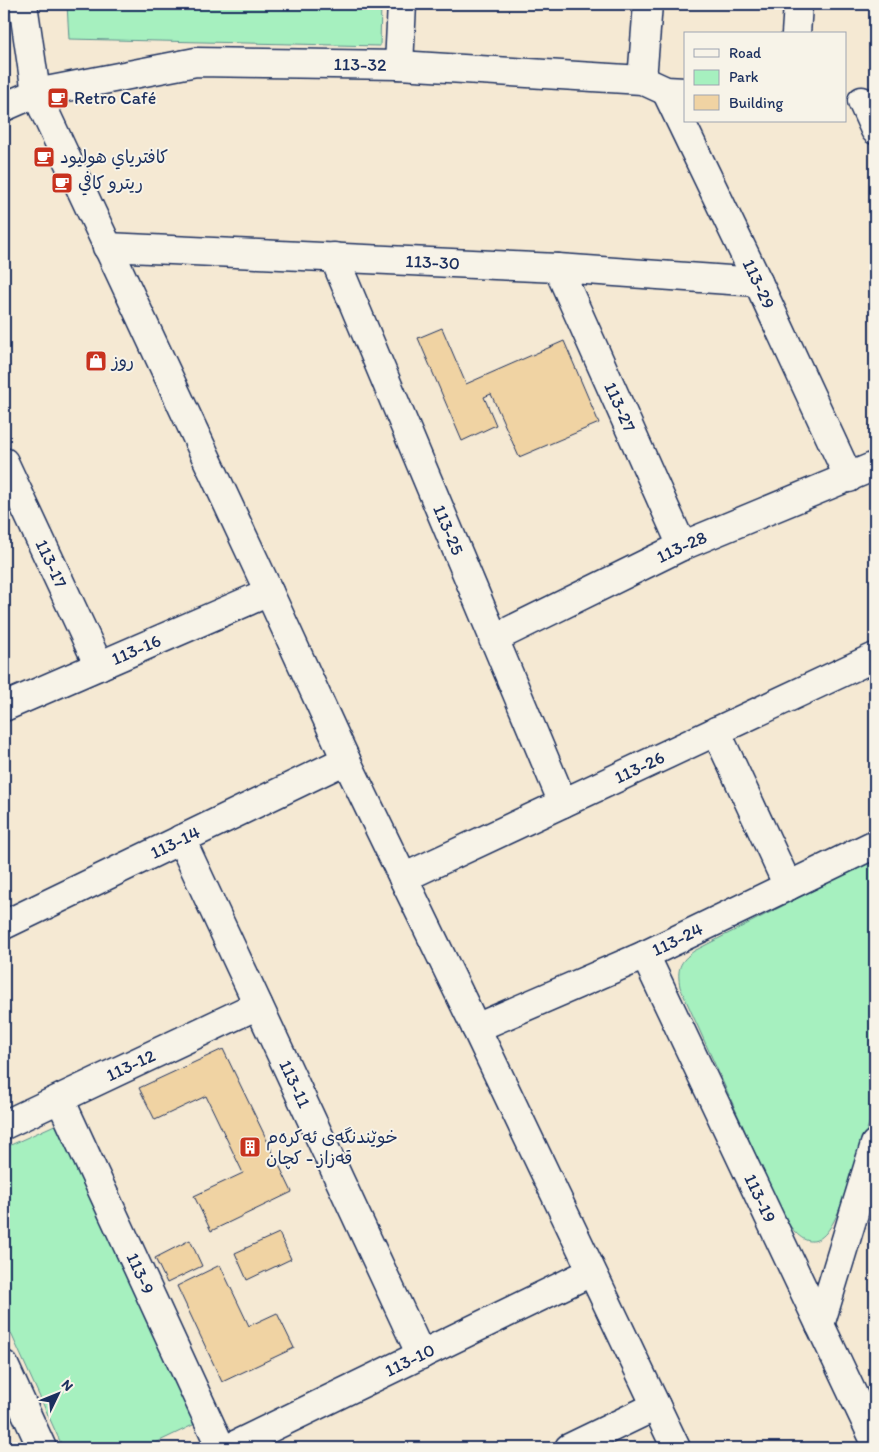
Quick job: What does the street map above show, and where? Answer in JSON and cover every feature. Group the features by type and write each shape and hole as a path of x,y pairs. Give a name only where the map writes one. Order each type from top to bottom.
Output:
{"street":[{"path":"23,4 36,93 346,760 676,1448"},
{"path":"399,65 402,4"},
{"path":"648,4 664,87"},
{"path":"796,32 798,4"},
{"name":"113-32","path":"4,107 36,93 196,62 399,65 664,87"},
{"name":"113-29","path":"664,87 758,282 849,478"},
{"path":"861,101 875,130"},
{"name":"113-30","path":"107,247 558,268 758,282"},
{"name":"113-25","path":"334,257 563,803"},
{"name":"113-27","path":"558,268 682,546"},
{"name":"113-17","path":"4,462 99,666"},
{"name":"113-28","path":"493,638 682,546 875,466"},
{"name":"113-16","path":"4,707 269,592"},
{"name":"113-26","path":"403,878 875,657"},
{"path":"716,731 788,886"},
{"name":"113-14","path":"4,925 346,760"},
{"name":"113-11","path":"181,839 421,1355"},
{"name":"113-24","path":"476,1028 645,955 875,844"},
{"name":"113-19","path":"645,955 875,1441"},
{"name":"113-12","path":"4,1125 258,1005"},
{"name":"113-9","path":"60,1099 221,1448"},
{"path":"820,1325 875,1144"},
{"name":"113-10","path":"229,1448 591,1272"},
{"path":"4,1365 42,1448"},
{"path":"569,1448 656,1406"}],"green space":[{"path":"67,4 381,4 380,46 69,39"},
{"path":"875,859 876,1090 874,1106 839,1211 831,1226 821,1238 810,1241 797,1234 783,1215 680,987 679,971 682,962 694,951"},
{"path":"59,1123 195,1424 145,1448 63,1448 4,1318 4,1148"}],"building":[{"path":"442,328 466,384 564,341 599,423 519,457 491,394 484,397 496,425 462,441 418,338"},
{"name":"خوێندنگەی ئەکرەم قەزاز - کچان","path":"223,1049 292,1192 211,1231 194,1196 243,1173 206,1096 155,1120 139,1088"},
{"path":"279,1233 291,1259 247,1280 235,1253"},
{"path":"190,1240 202,1266 167,1283 155,1258"},
{"path":"220,1265 249,1326 277,1313 294,1348 222,1382 177,1286"}],"place":[{"name":"Retro Café","path":"58,98"},
{"name":"كافترياي هوليود","path":"44,157"},
{"name":"ريترو كافي","path":"62,183"},
{"name":"روز","path":"96,361"},
{"name":"خوێندنگەی ئەکرەم قەزاز - کچان","path":"250,1147"}]}
